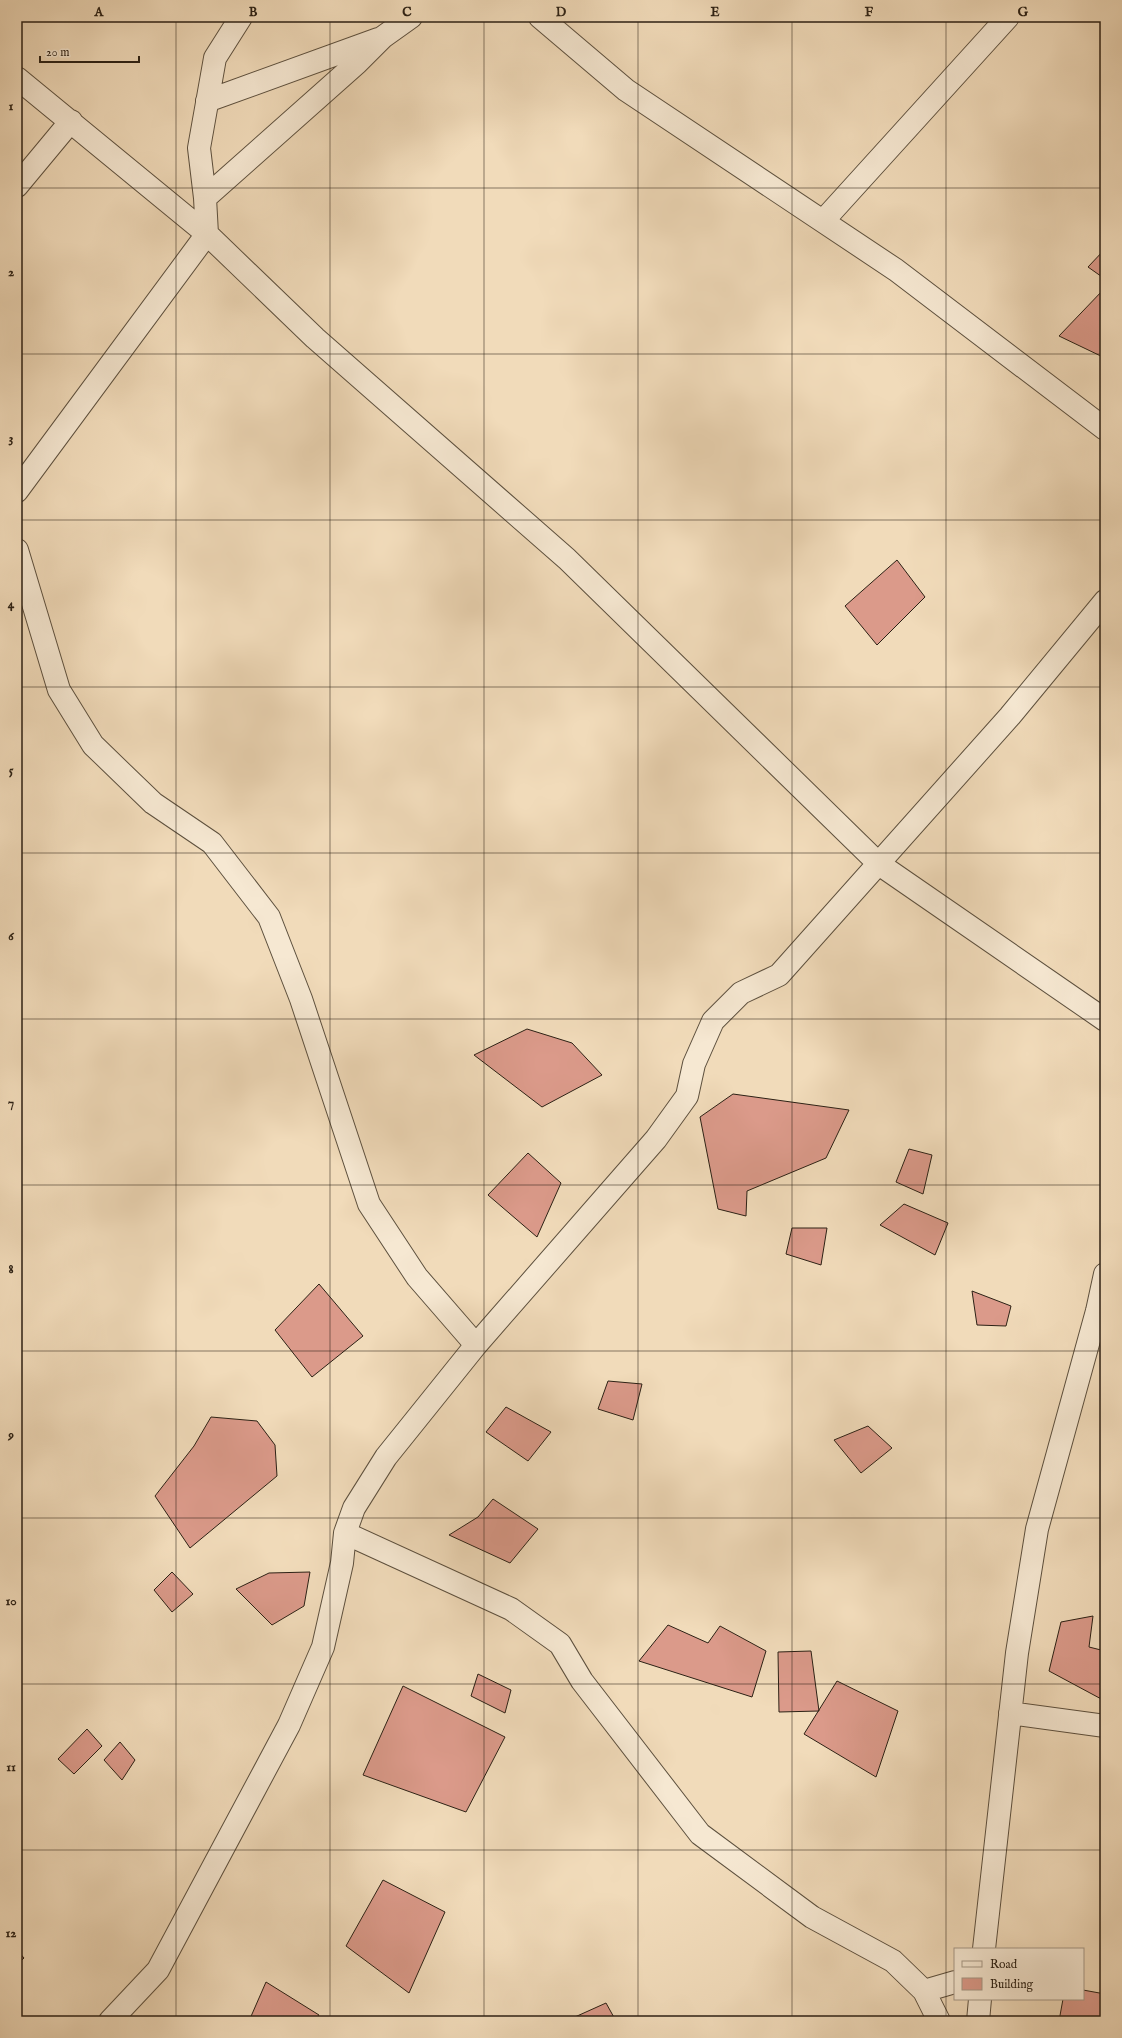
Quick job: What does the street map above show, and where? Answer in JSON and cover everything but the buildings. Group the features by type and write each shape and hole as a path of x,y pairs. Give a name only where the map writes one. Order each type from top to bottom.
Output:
{"street":[{"path":"17,491 207,234 205,198 199,148 224,17"},
{"path":"216,58 241,17"},
{"path":"205,198 357,63 383,37 412,17"},
{"path":"540,17 626,90 896,270 1105,429"},
{"path":"823,221 1008,17"},
{"path":"207,101 383,37"},
{"path":"17,78 207,234 315,338 567,558 879,864 1105,1020"},
{"path":"17,186 71,121"},
{"path":"17,550 59,690 93,745 153,803 212,843 269,917 301,999 369,1204 417,1278 476,1345"},
{"path":"110,2021 158,1970 289,1725 323,1647 342,1563 345,1533 354,1508 386,1457 476,1345 656,1139 687,1096 694,1064 714,1020 741,993 779,975 1010,716 1105,601"},
{"path":"984,1948 1017,1653 1037,1529 1097,1311 1105,1274"},
{"path":"345,1533 511,1609 560,1644 582,1681 700,1834 812,1917 893,1961 924,1992 939,2021"},
{"path":"1010,1713 1105,1726"},
{"path":"924,1992 954,1982"},
{"path":"978,2021 980,2000"}]}
